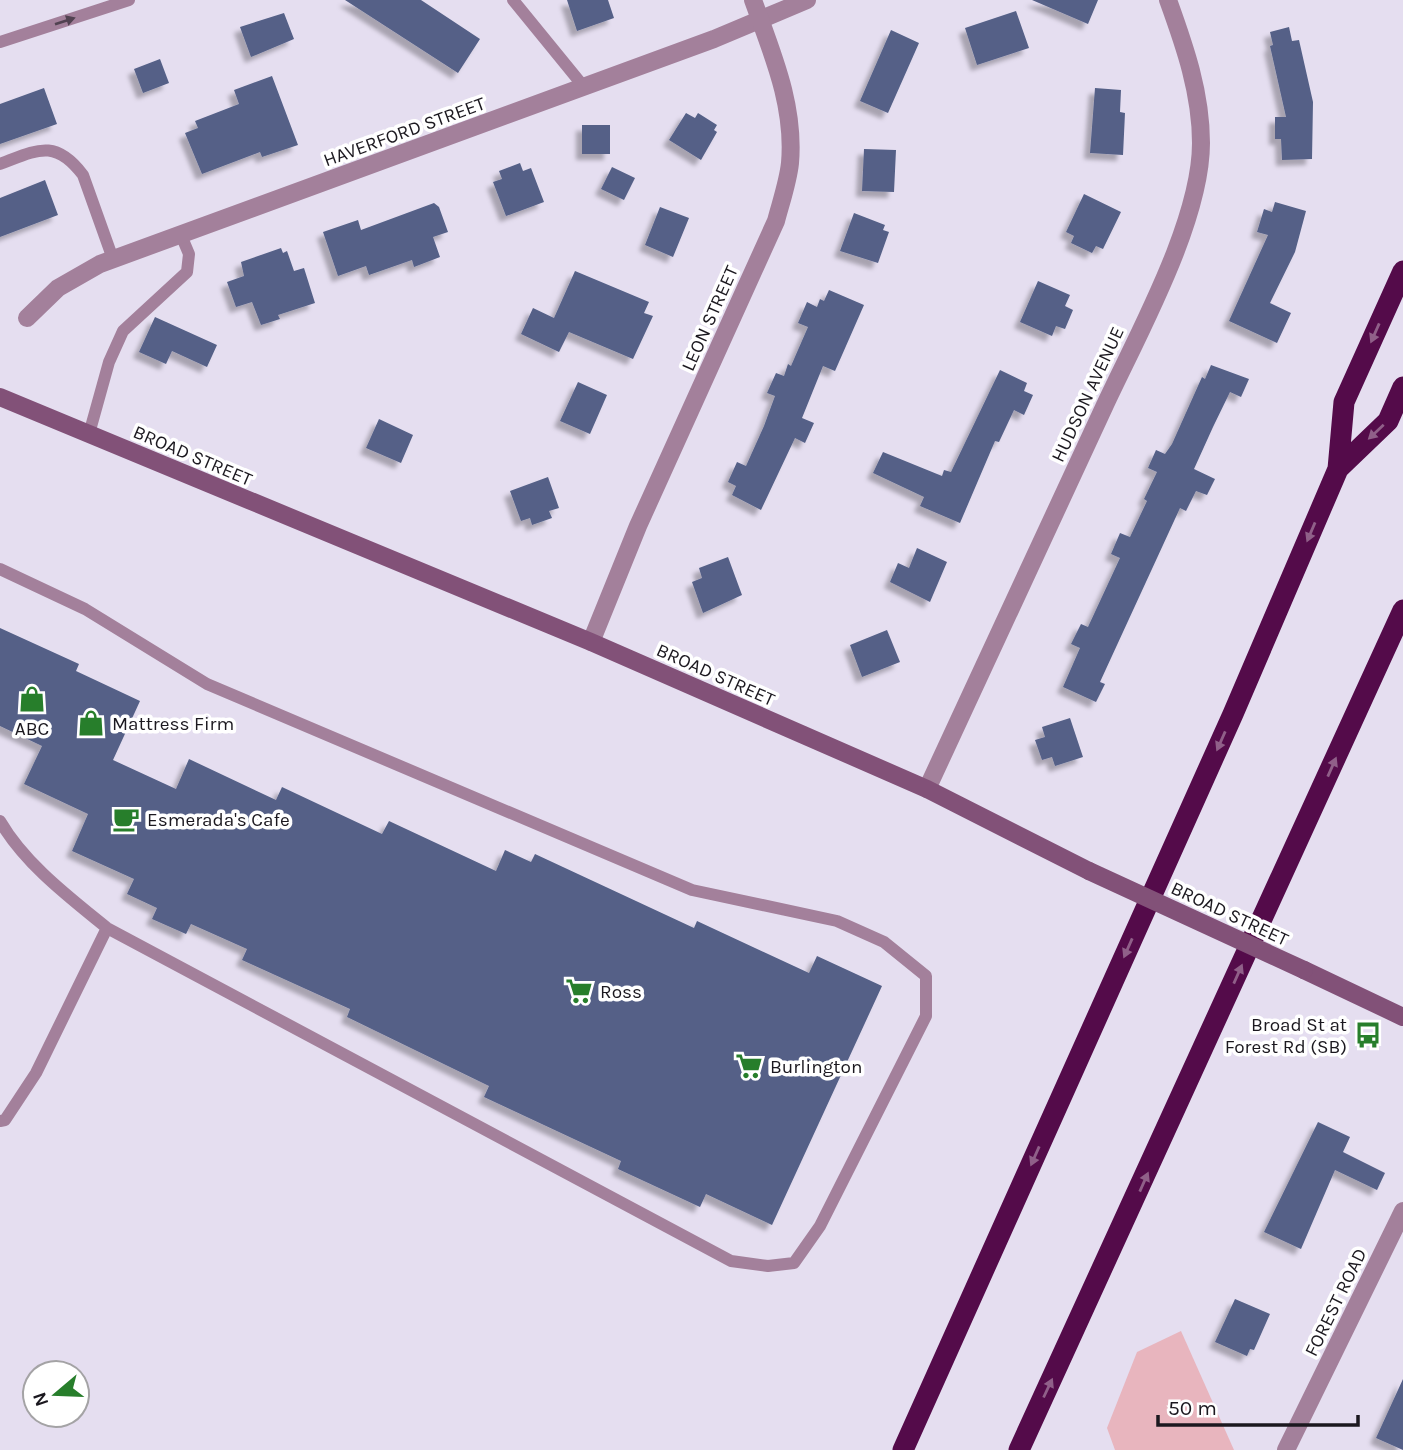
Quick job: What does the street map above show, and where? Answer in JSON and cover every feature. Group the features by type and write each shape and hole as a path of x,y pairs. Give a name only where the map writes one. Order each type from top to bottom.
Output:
{"highway":[{"path":"903,1450 1233,714 1338,469 1344,402 1403,271"},
{"path":"1338,469 1388,421 1403,387"},
{"path":"1019,1450 1403,610"}],"main road":[{"name":"BROAD STREET","path":"0,397 591,642 928,789 1089,871 1403,1017"}],"street":[{"name":"LEON STREET","path":"591,642 638,526 776,221 784,190 790,164 788,107 753,0"},
{"name":"HAVERFORD STREET","path":"27,318 58,288 78,275 113,259 584,87 807,0"},
{"name":"HUDSON AVENUE","path":"928,789 1153,301 1188,216 1201,145 1196,94 1188,55 1168,0"},
{"name":"FOREST ROAD","path":"1286,1450 1403,1211"}],"lane":[{"path":"0,42 129,0"},
{"path":"513,0 584,87"},
{"path":"0,164 42,148 51,149 74,163 83,175 113,259"},
{"path":"89,434 109,362 123,331 187,272 189,254 181,235"},
{"path":"0,569 85,609 206,684 692,890 838,921 884,942 926,976 926,1016 820,1226 794,1263 768,1266 731,1261 107,928 59,889 8,835 0,821"},
{"path":"0,1121 5,1120 36,1073 107,928"}],"shaded area":[{"path":"1181,1331 1234,1450 1115,1450 1107,1428 1137,1352"}],"building":[{"path":"345,0 421,0 480,39 458,73"},
{"path":"567,0 608,0 614,18 577,31"},
{"path":"1032,0 1098,0 1088,24"},
{"path":"1016,11 1029,48 977,65 965,28"},
{"path":"284,13 294,39 251,57 240,27"},
{"path":"1289,27 1292,41 1299,40 1313,102 1312,159 1282,160 1281,139 1275,139 1275,117 1286,117 1270,46 1273,45 1270,32"},
{"path":"891,30 919,43 888,113 860,101"},
{"path":"160,59 169,83 143,93 134,69"},
{"path":"272,76 298,145 262,157 260,152 202,174 185,133 198,128 195,121 239,104 234,90"},
{"path":"44,88 57,124 0,144 0,104"},
{"path":"1095,88 1121,90 1120,112 1125,113 1123,155 1090,153"},
{"path":"686,113 695,118 698,113 717,125 714,130 717,132 701,160 669,140"},
{"path":"582,125 610,125 610,154 582,154"},
{"path":"864,149 896,150 894,192 862,191"},
{"path":"520,163 523,171 531,168 544,202 506,216 493,182 502,179 499,171"},
{"path":"612,167 635,178 624,200 601,189"},
{"path":"45,180 58,215 0,237 0,198"},
{"path":"1084,194 1121,212 1103,249 1096,246 1092,253 1071,243 1074,236 1066,232"},
{"path":"1275,202 1306,211 1295,252 1270,303 1291,313 1277,343 1229,321 1268,235 1257,232 1264,209 1272,212"},
{"path":"434,203 439,207 448,232 433,237 440,257 414,267 412,260 369,275 366,266 338,276 323,232 358,220 361,230"},
{"path":"660,207 689,218 673,257 645,245"},
{"path":"854,213 885,225 883,230 889,232 878,263 840,251"},
{"path":"281,248 283,253 287,251 294,271 304,268 315,303 278,315 280,319 261,325 252,302 236,307 227,282 244,276 241,262"},
{"path":"575,271 649,302 644,313 653,316 633,359 569,332 559,352 521,334 533,308 554,318"},
{"path":"1038,281 1070,295 1065,306 1073,310 1065,329 1056,326 1052,336 1020,322"},
{"path":"829,290 864,305 835,371 823,366 802,418 814,423 805,443 795,438 761,510 732,495 736,486 728,482 737,462 746,466 764,426 775,396 767,393 776,373 784,376 788,364 791,366 808,327 798,323 807,302 817,307 820,299 824,301"},
{"path":"155,317 217,345 207,367 172,351 166,364 139,352"},
{"path":"1211,365 1249,379 1241,397 1230,392 1194,469 1215,479 1207,495 1196,491 1186,511 1180,508 1100,682 1105,684 1096,702 1063,687 1080,648 1071,644 1081,624 1088,627 1120,558 1111,554 1120,533 1130,537 1147,501 1144,499 1157,472 1148,468 1156,450 1165,454 1172,444 1202,377 1205,379"},
{"path":"1000,370 1027,383 1024,391 1033,395 1024,415 1014,410 999,442 995,441 960,523 920,506 924,497 873,473 883,452 942,476 944,470 951,472"},
{"path":"578,382 607,395 590,434 560,421"},
{"path":"379,419 413,435 401,463 366,448"},
{"path":"548,477 559,508 549,511 552,518 532,525 530,518 521,521 510,491"},
{"path":"917,548 947,562 930,602 890,582 898,563 909,568"},
{"path":"728,557 742,595 703,613 692,582 702,578 699,568"},
{"path":"0,628 79,664 76,671 140,701 113,760 176,789 189,759 276,800 282,787 382,834 389,821 496,871 505,850 531,862 535,854 694,928 697,921 809,973 817,956 882,986 772,1225 706,1194 700,1207 618,1169 621,1161 484,1097 489,1086 347,1017 350,1009 242,960 247,949 191,924 186,934 152,919 157,908 127,894 134,879 72,851 88,814 24,784 42,746 0,726"},
{"path":"887,630 900,662 862,677 850,645"},
{"path":"1070,718 1083,757 1055,766 1052,757 1042,760 1035,740 1045,737 1042,727"},
{"path":"1318,1122 1350,1137 1343,1152 1385,1173 1377,1190 1335,1170 1301,1249 1264,1232"},
{"path":"1235,1299 1270,1314 1254,1350 1250,1349 1247,1356 1215,1342"},
{"path":"1403,1379 1403,1450 1376,1438"}],"place":[{"name":"ABC","path":"32,699"},
{"name":"Mattress Firm","path":"91,723"},
{"name":"Esmerada's Cafe","path":"126,819"},
{"name":"Ross","path":"579,991"},
{"name":"Broad St at Forest Rd (SB)","path":"1368,1035"},
{"name":"Burlington","path":"749,1066"}]}
